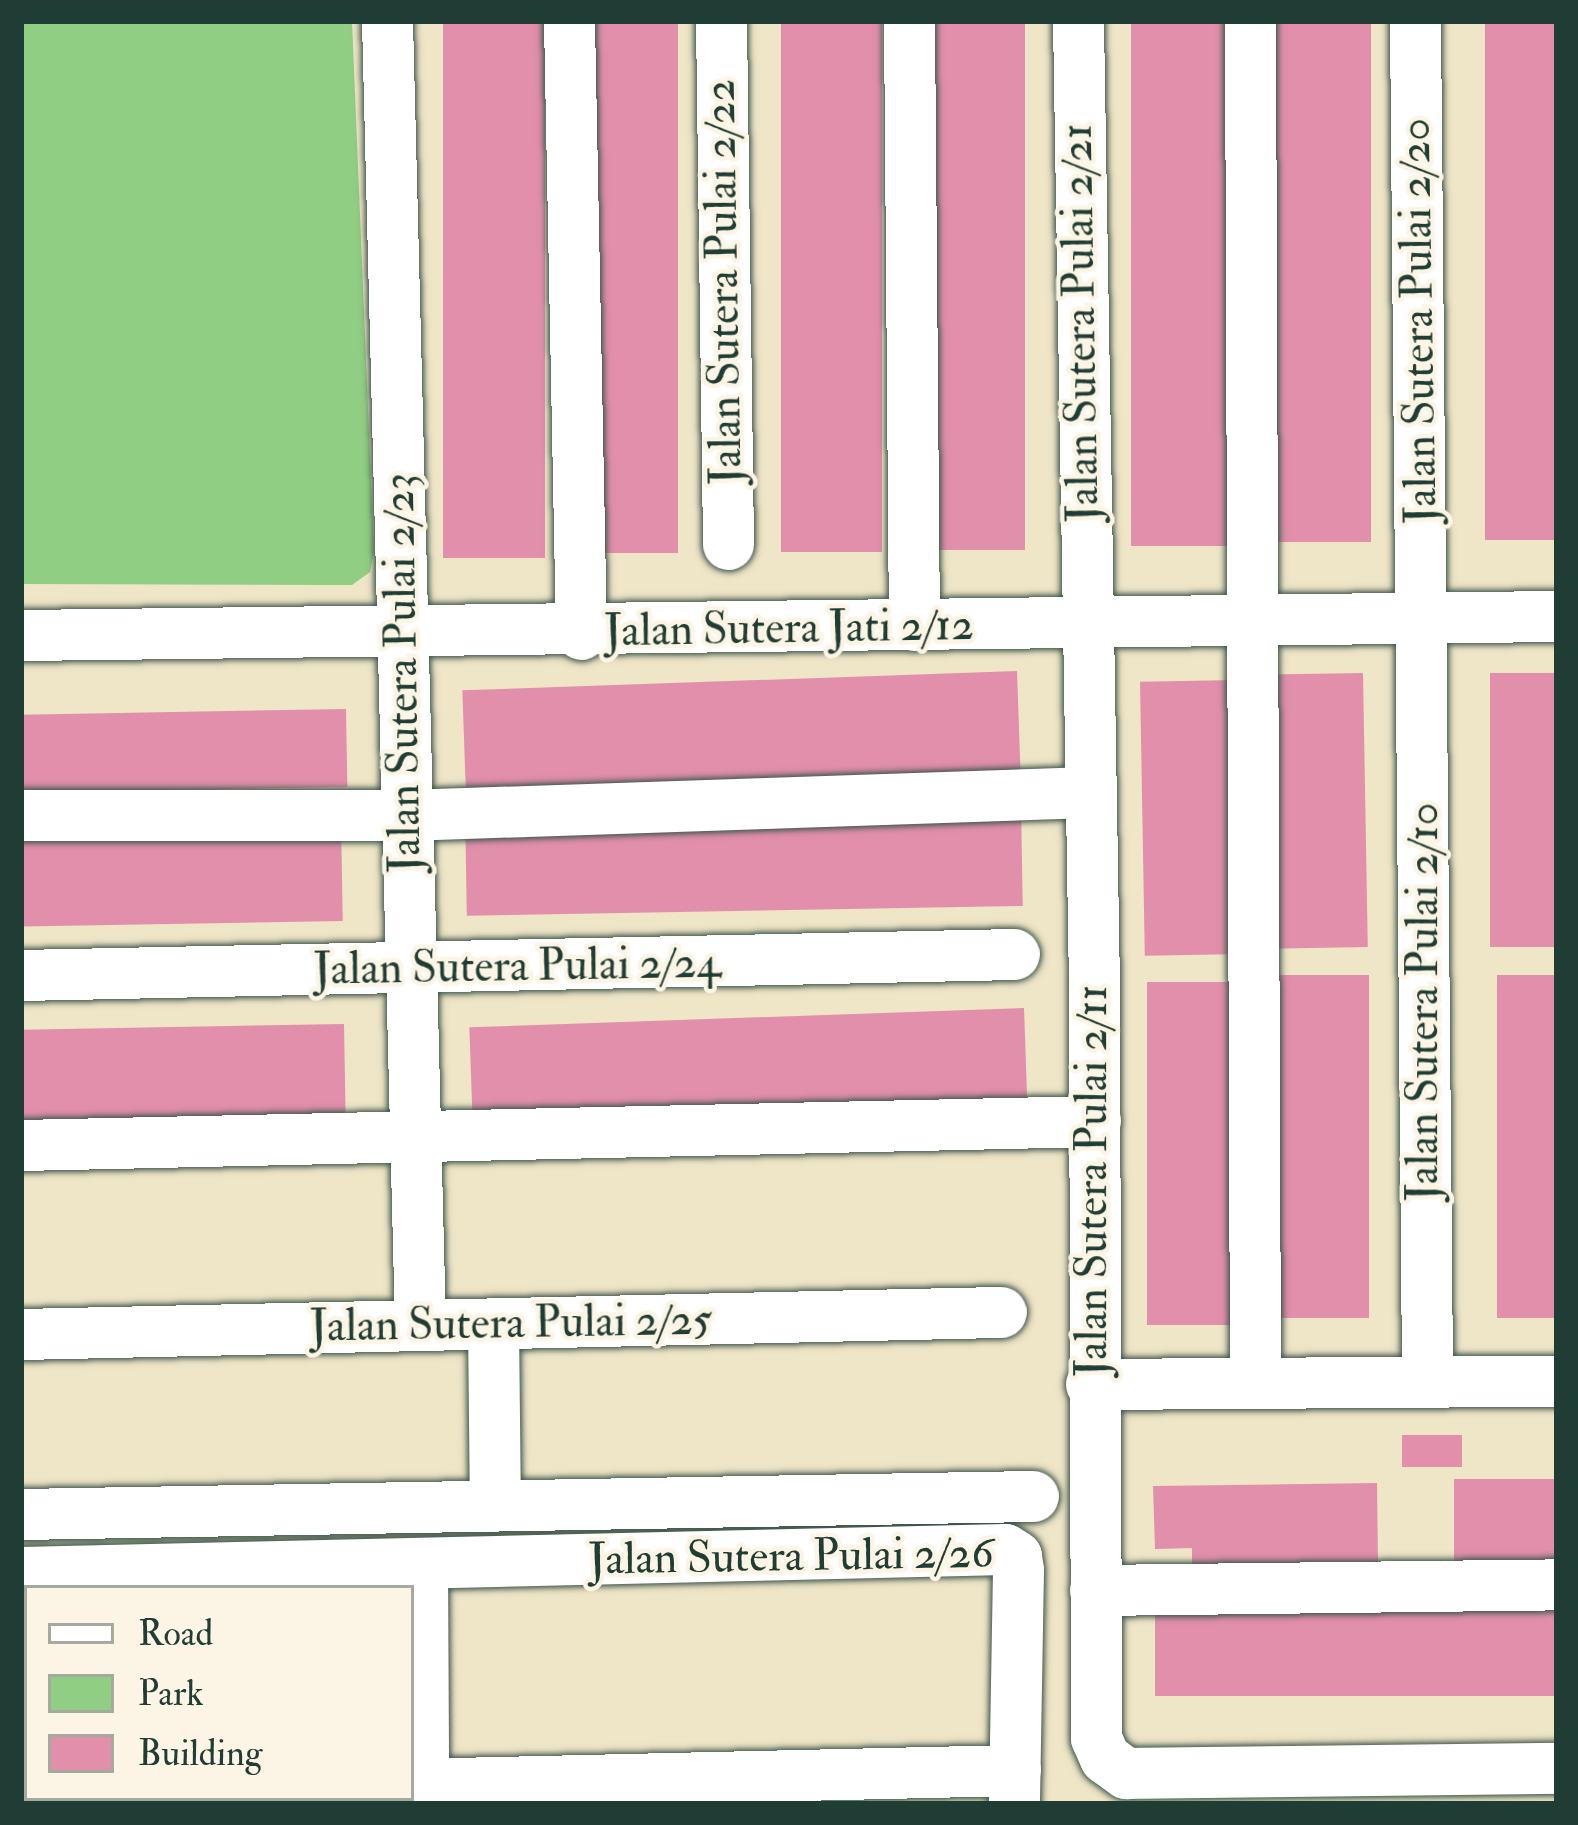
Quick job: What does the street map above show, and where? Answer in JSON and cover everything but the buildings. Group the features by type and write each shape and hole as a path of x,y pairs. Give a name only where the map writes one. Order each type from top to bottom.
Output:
{"street":[{"name":"Jalan Sutera Pulai 2/23","path":"387,21 412,1136 421,1325"},
{"path":"569,21 581,634"},
{"name":"Jalan Sutera Pulai 2/22","path":"721,21 728,544"},
{"path":"909,21 914,625"},
{"name":"Jalan Sutera Pulai 2/21","path":"1078,21 1084,624"},
{"path":"1250,21 1255,1383"},
{"name":"Jalan Sutera Pulai 2/20","path":"1415,21 1422,622"},
{"name":"Jalan Sutera Jati 2/12","path":"30,630 581,634 1557,616"},
{"name":"Jalan Sutera Pulai 2/10","path":"1422,622 1427,1382"},
{"name":"Jalan Sutera Pulai 2/11","path":"1084,624 1095,1120 1091,1384 1096,1738 1105,1758 1126,1773 1557,1768"},
{"path":"21,815 406,814 1089,792"},
{"name":"Jalan Sutera Pulai 2/24","path":"21,974 408,971 1014,954"},
{"path":"21,1145 1095,1120"},
{"name":"Jalan Sutera Pulai 2/25","path":"21,1334 1001,1312"},
{"path":"493,1323 495,1504"},
{"path":"1091,1384 1557,1381"},
{"path":"21,1514 1033,1496"},
{"name":"Jalan Sutera Pulai 2/26","path":"21,1572 1005,1549 1016,1556 1018,1570 1015,1787 417,1784 422,1563"},
{"path":"1095,1590 1557,1583"}],"green space":[{"path":"21,21 352,21 374,553 370,572 352,585 21,584"}]}
